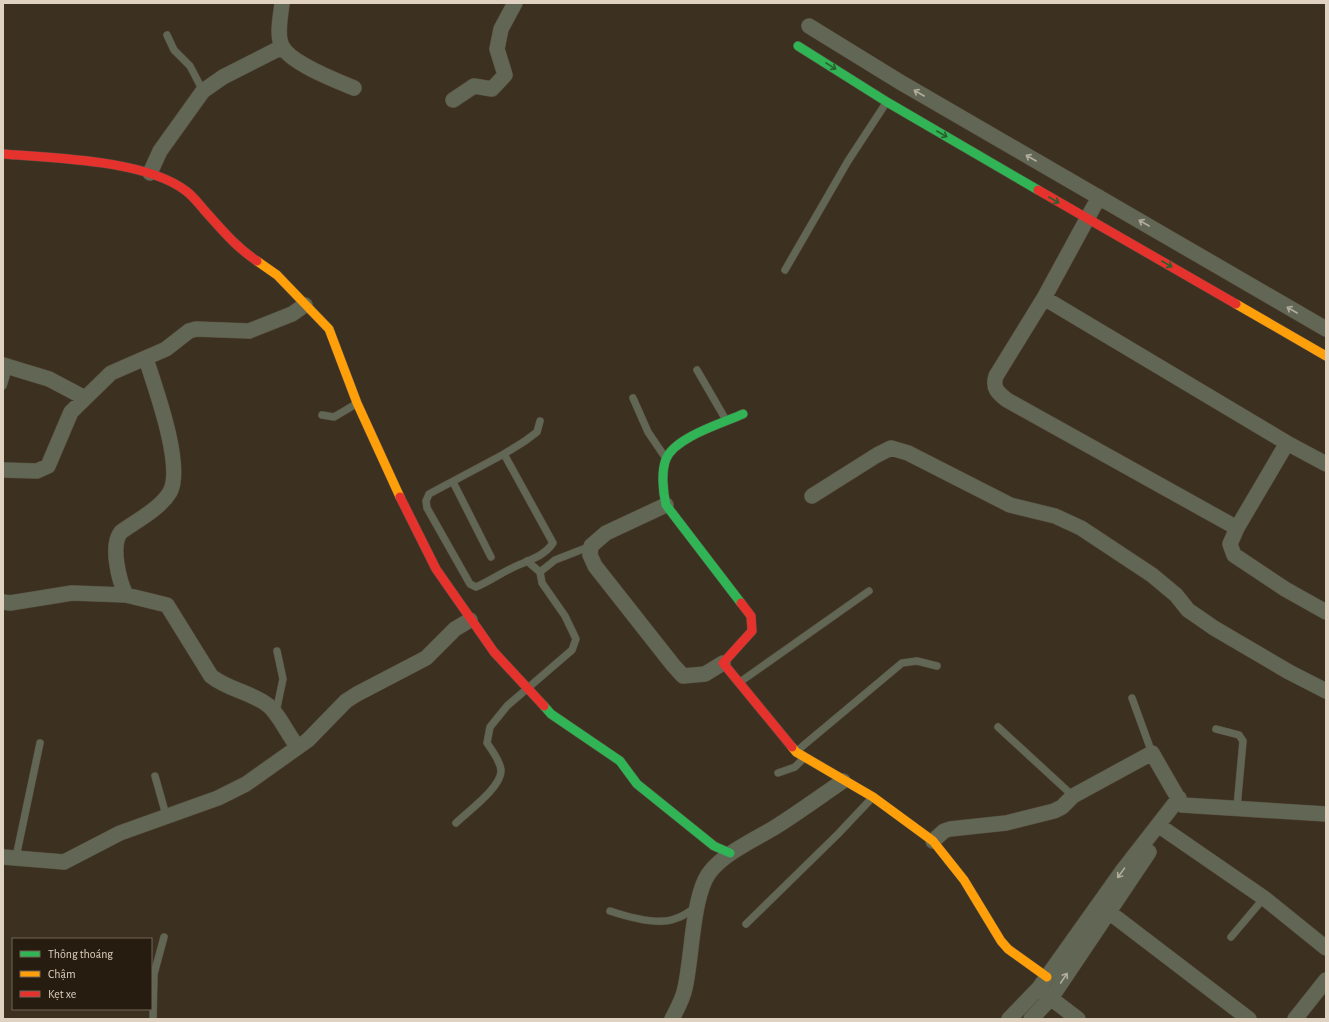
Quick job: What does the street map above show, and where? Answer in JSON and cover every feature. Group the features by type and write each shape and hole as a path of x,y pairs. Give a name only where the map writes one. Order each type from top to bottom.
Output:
{"street":[{"path":"282,3 280,34 282,47 295,58 323,76 354,88"},
{"path":"453,100 474,86 492,89 505,75 497,49 501,29 515,3"},
{"path":"809,26 900,82 1326,329"},
{"path":"798,46 887,102 1087,219 1326,355"},
{"path":"150,173 160,151 204,91 229,74 282,47"},
{"path":"887,102 900,82"},
{"path":"3,154 85,160 150,173 167,179 188,191 239,249 270,270 329,329 357,403 405,509 436,569 470,620 494,652 526,689 551,714 620,761 637,784 714,846 730,853"},
{"path":"1100,197 1044,298 996,376 994,382 995,388 999,394 1237,528"},
{"path":"1044,298 1287,443 1326,464"},
{"path":"3,470 37,471 48,466 68,418 85,398 111,373 166,349 189,331 196,329 249,331 292,314 305,304"},
{"path":"126,595 120,579 115,545 116,538 155,508 169,493 174,482 167,425 146,359"},
{"path":"6,365 49,379 85,398"},
{"path":"666,504 606,533 591,546 590,555 596,566 683,676 705,674 723,663 741,645 752,631 751,616 666,504 662,490 666,459 674,448 694,435 743,414"},
{"path":"1287,443 1237,528 1230,544 1234,555 1285,589 1326,612"},
{"path":"812,496 877,455 891,448 908,453 1010,505 1055,516 1081,528 1152,575 1176,595 1188,610 1214,628 1289,672 1326,691"},
{"path":"3,602 10,603 72,593 126,595 167,605 210,676 216,680 244,691 276,712 289,736 298,747"},
{"path":"9,857 64,862 120,833 166,815 218,798 246,784 308,740 346,701 426,658 455,629 470,620"},
{"path":"723,663 796,752 843,782 873,797 933,841 964,880 1001,941 1043,982 1051,998 1078,1019"},
{"path":"933,841 944,831 950,829 1006,823 1054,811 1062,807 1073,796 1152,753 1181,801"},
{"path":"672,1019 685,990 698,906 705,880 712,869 730,853 739,850 843,782"},
{"path":"1181,801 1236,808 1326,814"},
{"path":"1009,1019 1043,982 1104,908 1181,801"},
{"path":"1162,827 1264,898 1326,948"},
{"path":"1031,1019 1051,998 1104,908"},
{"path":"1104,908 1249,1019"},
{"path":"1295,1019 1326,980"}],"lane":[{"path":"167,35 174,50 190,66 204,91"},
{"path":"785,270 848,161 887,102"},
{"path":"3,386 6,365"},
{"path":"697,370 727,422"},
{"path":"634,398 648,432 666,459"},
{"path":"322,415 334,417 346,412 357,403"},
{"path":"504,454 553,543 548,550 476,587 470,584 427,508 426,501 429,494 504,454 537,432 540,421"},
{"path":"453,482 491,558"},
{"path":"540,572 555,560 591,546"},
{"path":"456,823 498,782 501,770 487,743 490,727 507,706 572,650 576,639 565,616 542,582 540,572 527,561"},
{"path":"738,683 869,591"},
{"path":"276,712 283,679 277,652"},
{"path":"796,752 902,663 917,660 937,666"},
{"path":"1132,698 1152,753"},
{"path":"998,727 1073,796"},
{"path":"1216,729 1239,735 1243,741 1236,808"},
{"path":"9,857 40,743"},
{"path":"778,773 795,767 805,758"},
{"path":"155,776 166,815"},
{"path":"746,924 838,834 873,797"},
{"path":"1231,937 1264,898"},
{"path":"610,912 631,918 657,920 677,919 698,906"},
{"path":"153,1019 154,974 164,936"}],"traffic: fast":[{"path":"798,46 887,102 1038,190"},
{"path":"741,603 666,505 663,488 663,476 666,459 671,451 679,444 689,437 712,426 743,414"},
{"path":"544,706 551,714 620,761 637,784 714,846 730,853"}],"traffic: slow":[{"path":"257,261 277,275 329,329 357,403 400,497"},
{"path":"1236,304 1326,356"},
{"path":"792,747 796,752 873,797 933,841 964,880 1001,941 1008,949 1047,977"}],"traffic: jam":[{"path":"3,154 99,162 148,173 169,181 191,195 217,225 242,250 257,261"},
{"path":"1038,190 1236,304"},
{"path":"400,497 436,569 494,652 544,706"},
{"path":"741,603 751,616 752,631 723,663 792,747"}]}
